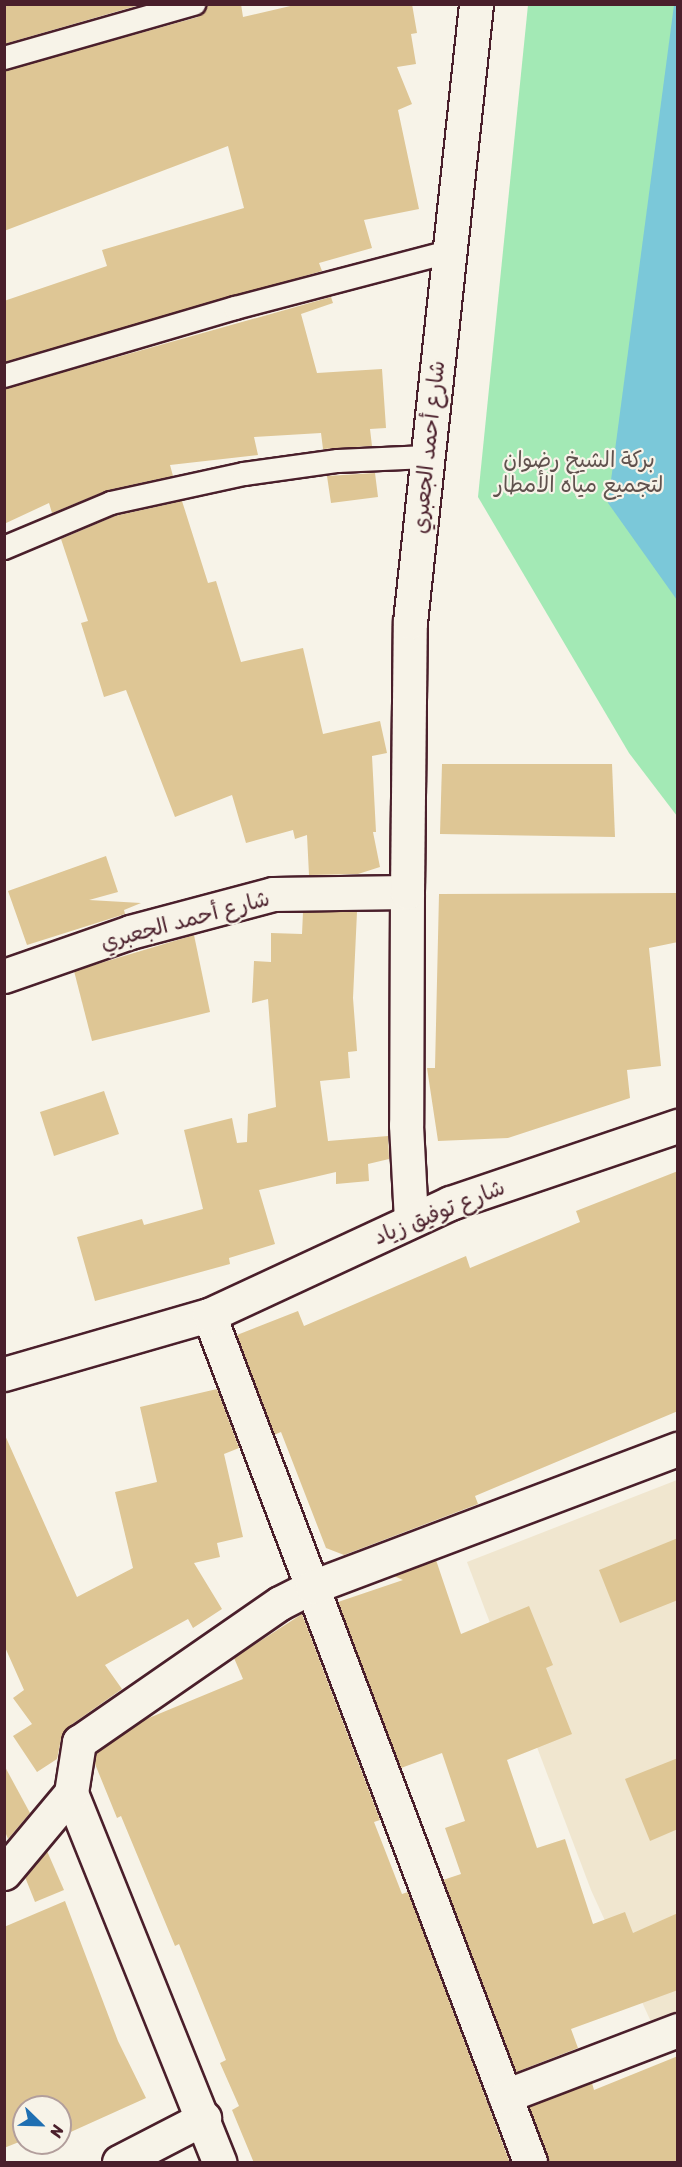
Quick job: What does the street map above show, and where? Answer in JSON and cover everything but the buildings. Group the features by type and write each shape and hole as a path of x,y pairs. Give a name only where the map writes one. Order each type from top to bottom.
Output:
{"street":[{"name":"شارع أحمد الجعبري","path":"411,1220 406,1125 410,622 476,4"},
{"name":"شارع أحمد الجعبري","path":"4,976 130,932 273,894 407,892"},
{"name":"شارع توفيق زياد","path":"4,1374 209,1316 411,1220 678,1126"},
{"path":"209,1316 418,1875 530,2163"},
{"path":"4,1873 71,1793 79,1742 280,1603 312,1587 678,1449"},
{"path":"71,1793 204,2118 219,2163"},
{"path":"505,2096 678,2030"},
{"path":"119,2163 204,2118"}],"lane":[{"path":"4,58 194,4"},
{"path":"4,376 236,308 448,252"},
{"path":"4,548 111,503 244,474 338,461 427,457"}],"shaded area":[{"path":"677,1480 677,2013 652,2024 591,1890 467,1562"}],"green space":[{"name":"بركة الشيخ رضوان لتجميع مياه الأمطار","path":"528,5 677,5 677,816 629,753 478,497"}],"water":[{"name":"بركة الشيخ رضوان لتجميع مياه الأمطار","path":"674,5 678,5 677,600 608,503"}]}
